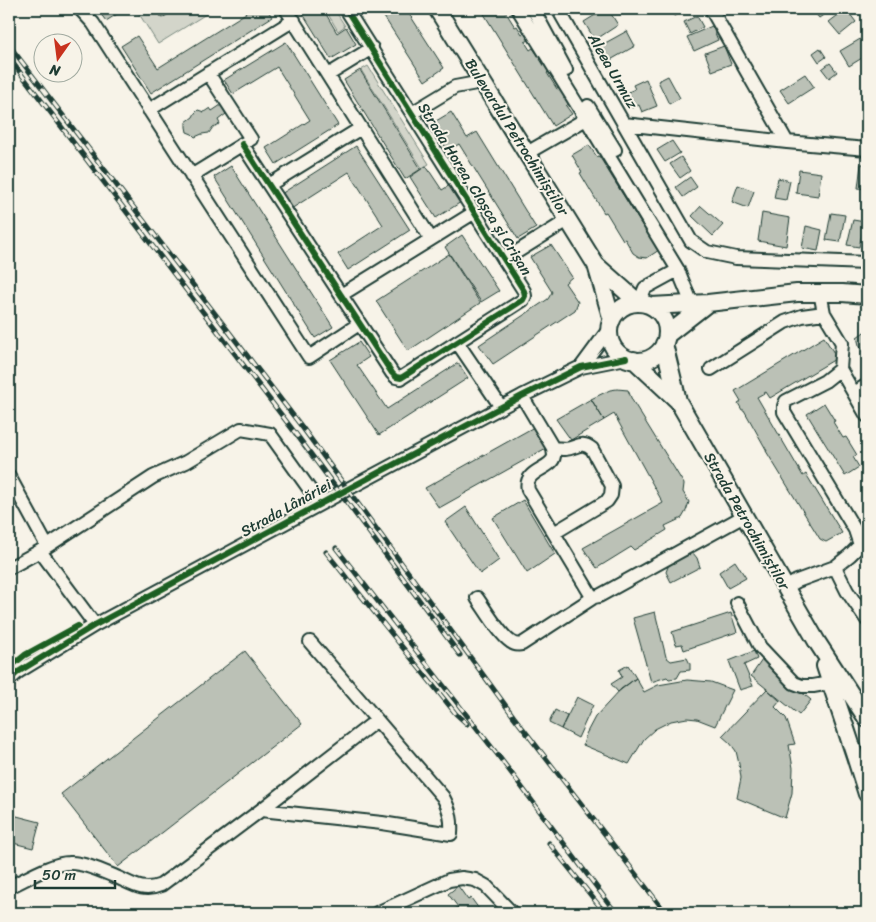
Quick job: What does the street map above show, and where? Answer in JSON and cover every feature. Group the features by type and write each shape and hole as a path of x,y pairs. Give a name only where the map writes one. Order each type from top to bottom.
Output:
{"main road":[{"name":"Bulevardul Petrochimiștilor","path":"437,9 596,265 611,324"},
{"name":"Bulevardul Petrochimiștilor","path":"596,265 645,305"},
{"path":"700,303 665,339 659,352 652,357 643,360 630,359 619,353 613,346 610,338 611,324 616,313 630,304 700,303 820,292 867,295"},
{"path":"645,305 658,311 663,318 666,326 665,339"},
{"name":"Strada Petrochimiștilor","path":"665,339 678,401 817,642"},
{"name":"Strada Petrochimiștilor","path":"630,359 678,401"},
{"path":"817,642 867,794"},
{"path":"817,642 867,719"},
{"path":"855,756 862,746 867,743"}],"street":[{"path":"80,9 93,23 309,357 359,324"},
{"path":"286,9 431,239"},
{"name":"Strada Horea, Cloșca și Crișan","path":"242,144 359,324 396,377 401,378 523,300 525,296 524,291 346,9"},
{"path":"518,9 616,150"},
{"path":"533,9 586,119 700,303"},
{"name":"Aleea Urmuz","path":"558,9 691,241 706,252 736,258 867,263"},
{"path":"711,9 787,142"},
{"path":"149,110 294,20"},
{"path":"328,75 372,48"},
{"path":"191,176 251,138 208,73"},
{"path":"412,113 455,86 482,82"},
{"path":"527,153 586,119"},
{"path":"624,124 867,149"},
{"path":"269,185 361,128"},
{"name":"Strada Horea, Cloșca și Crișan","path":"341,295 475,212"},
{"path":"504,260 568,220"},
{"path":"645,305 645,288 678,270"},
{"path":"820,292 824,313 842,344 840,369 867,416"},
{"path":"711,369 785,322 802,316 824,313"},
{"path":"580,367 611,324"},
{"path":"457,342 501,407"},
{"path":"580,367 630,359"},
{"name":"Strada Lânăriei","path":"9,680 18,672 95,625 501,407 580,367"},
{"path":"785,588 797,581 835,567 864,543 784,412 786,401 825,381 840,369"},
{"path":"854,393 867,386"},
{"path":"522,396 553,448 554,456 552,461 529,477 526,484 528,490 591,595 594,597"},
{"path":"9,568 44,548 153,476 186,462 241,429 270,434 320,504"},
{"path":"553,448 567,449 578,445 587,445 592,449 612,486 608,500 554,533"},
{"path":"9,476 44,548 95,625"},
{"path":"477,598 503,634 516,645 522,644 594,597 744,516"},
{"path":"835,567 847,591 867,620"},
{"path":"737,603 760,647 794,683 802,686 814,686 830,683"},
{"path":"261,810 382,823 452,834 451,816 443,797 310,642"},
{"path":"9,887 69,862 113,875 139,887 154,888 161,885 377,720"},
{"path":"377,913 449,880 462,878 475,880 486,886 512,913"}],"shaded area":[{"path":"136,9 214,9 158,44"},
{"path":"325,9 334,9 345,26 338,31"},
{"path":"368,66 429,164 422,168 361,70"}],"building":[{"path":"97,9 121,9 122,11 106,21"},
{"path":"156,9 177,9 162,18"},
{"path":"243,9 267,9 272,17 151,93 121,46 137,36 158,68 246,13"},
{"path":"300,9 323,9 337,33 346,27 356,44 331,59"},
{"path":"379,9 406,9 444,68 425,81"},
{"path":"481,9 507,9 505,11 515,27 517,26 529,40 525,42 530,50 533,48 545,66 547,65 550,70 547,73 557,89 561,87 570,103 566,106 572,114 553,126"},
{"path":"608,9 618,25 595,40 584,22"},
{"path":"670,9 687,9 674,16"},
{"path":"812,9 832,9 819,18"},
{"path":"846,9 856,22 840,35 829,22"},
{"path":"697,16 703,27 690,34 684,22"},
{"path":"712,26 718,40 694,51 687,37"},
{"path":"627,31 635,46 607,62 598,47"},
{"path":"862,38 867,47 867,55 849,66 840,51"},
{"path":"286,42 338,125 276,164 266,148 310,120 277,67 233,94 224,80"},
{"path":"724,46 731,64 712,71 705,53"},
{"path":"820,48 826,57 819,62 813,53"},
{"path":"830,63 837,72 829,78 822,69"},
{"path":"360,70 421,169 405,179 344,80"},
{"path":"805,74 814,87 789,103 780,90"},
{"path":"668,76 680,98 669,104 658,81"},
{"path":"646,79 657,106 642,112 639,105 632,108 626,93 635,89 633,85"},
{"path":"221,105 226,114 218,120 220,124 213,127 209,133 195,137 187,132 186,122 198,110 204,112 210,108 212,111"},
{"path":"451,112 467,138 477,132 536,228 518,239 459,144 448,151 431,124"},
{"path":"672,141 680,153 665,162 657,150"},
{"path":"589,145 597,157 599,156 643,227 645,225 662,248 647,258 639,257 633,253 606,212 604,213 580,173 582,172 572,155"},
{"path":"356,146 410,230 348,270 338,254 383,225 349,172 291,209 281,194"},
{"path":"681,157 690,171 680,178 670,164"},
{"path":"861,164 867,164 867,189 858,188"},
{"path":"231,166 333,327 315,338 214,177"},
{"path":"426,166 442,190 450,185 461,202 436,218 410,177"},
{"path":"799,170 821,173 818,196 796,193"},
{"path":"690,177 697,187 683,197 676,187"},
{"path":"778,178 790,181 786,200 774,198"},
{"path":"738,185 754,191 748,208 732,202"},
{"path":"701,206 723,225 713,236 692,216"},
{"path":"762,213 790,218 786,246 758,241"},
{"path":"831,213 845,215 840,242 826,240"},
{"path":"853,220 865,222 859,247 847,245"},
{"path":"806,226 822,230 818,251 802,248"},
{"path":"462,235 499,291 481,302 445,247"},
{"path":"551,245 572,277 565,283 578,302 575,310 493,364 479,345 548,299 552,292 530,257"},
{"path":"449,254 480,303 408,351 376,301"},
{"path":"867,330 867,357 859,345 857,337"},
{"path":"824,337 837,358 770,398 766,392 757,397 803,476 806,474 842,533 826,542 820,539 766,451 744,410 742,410 738,403 741,401 735,391"},
{"path":"359,342 369,357 357,365 387,409 458,363 468,378 379,435 330,360"},
{"path":"610,390 628,390 632,400 684,484 683,492 689,502 682,518 665,526 667,530 634,550 631,547 597,568 583,548 663,503 614,414 604,420 591,399"},
{"path":"591,399 604,420 571,440 556,419"},
{"path":"824,403 843,438 846,437 857,455 853,457 859,467 845,476 807,414"},
{"path":"534,427 548,447 439,508 425,488"},
{"path":"523,500 555,554 527,573 493,518"},
{"path":"466,507 499,560 480,574 445,522"},
{"path":"687,552 693,553 700,567 671,582 666,572 669,564"},
{"path":"735,561 746,578 728,588 719,572"},
{"path":"655,612 666,657 671,661 687,658 690,670 681,671 677,678 669,679 667,677 651,682 633,618"},
{"path":"731,613 737,632 684,650 682,644 676,645 672,632"},
{"path":"245,651 302,724 118,867 61,794"},
{"path":"754,651 757,659 744,665 753,686 740,690 729,661"},
{"path":"762,660 811,700 799,715 751,676"},
{"path":"628,665 636,678 618,692 611,684 622,677 619,670"},
{"path":"636,678 644,692 658,685 687,680 711,682 733,690 715,726 697,719 687,718 671,721 655,729 644,739 629,764 583,745 586,734 595,717 621,689"},
{"path":"767,689 780,701 775,707 786,718 795,744 789,745 793,768 792,793 785,818 737,798 741,778 736,751 722,736"},
{"path":"577,697 593,705 578,738 561,729"},
{"path":"555,710 567,716 561,729 549,723"},
{"path":"9,814 40,822 33,848 9,842"},
{"path":"458,886 468,900 471,898 482,913 450,913 458,907 448,894"}],"railway":[{"path":"9,45 302,427 514,717 666,913"},
{"path":"9,58 296,434 460,655"},
{"path":"336,548 497,754 616,913"},
{"path":"326,552 456,714 467,724"},
{"path":"549,843 605,913"}],"cycle path":[{"path":"242,144 396,377 401,378 523,300 525,296 524,291 346,9"},
{"path":"9,680 18,672 95,625 522,396 581,367 626,358"},
{"path":"9,668 25,655 78,626"}]}
